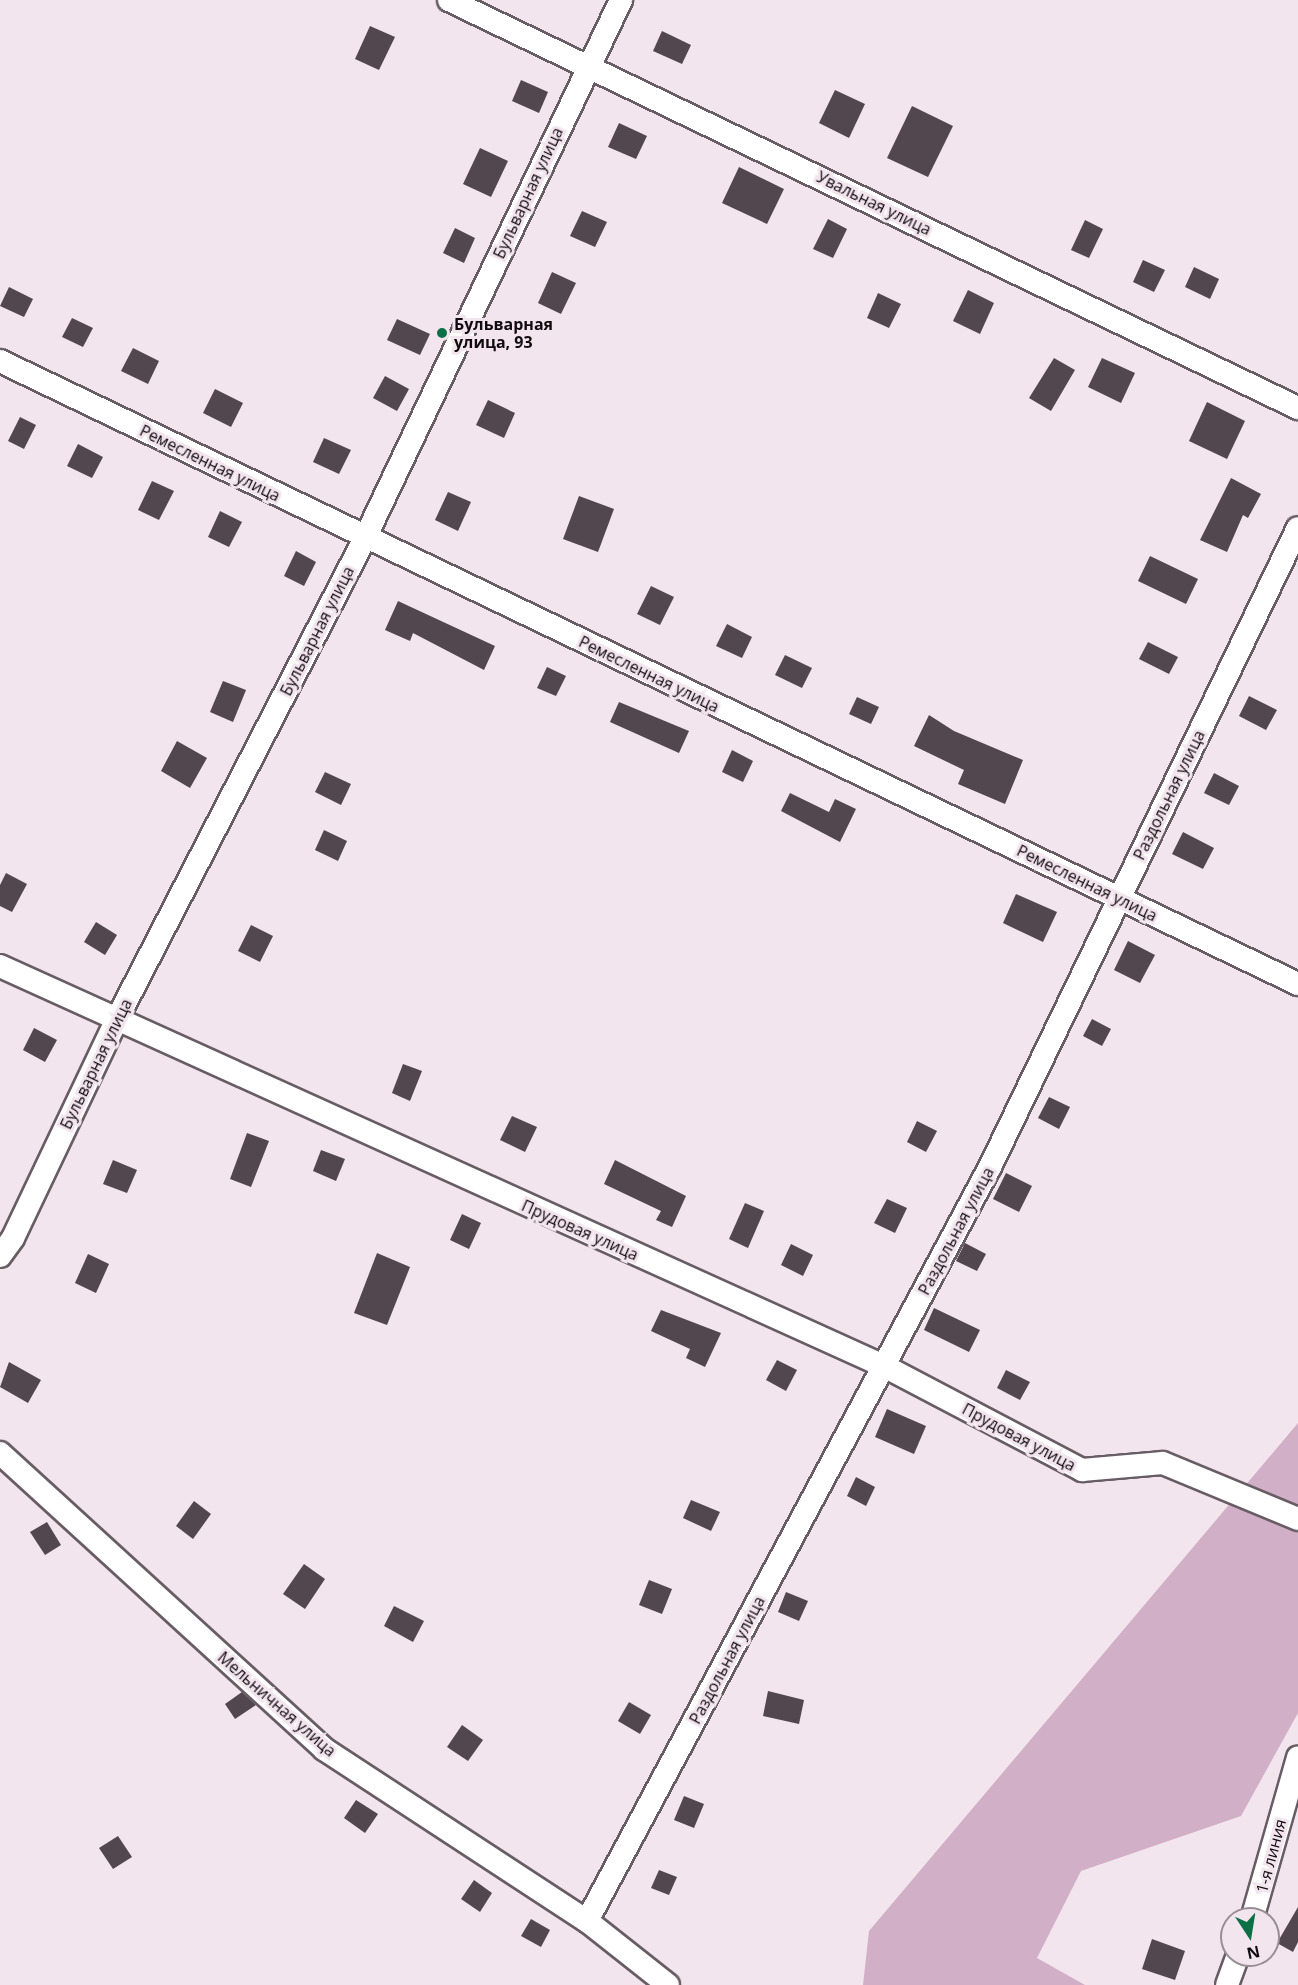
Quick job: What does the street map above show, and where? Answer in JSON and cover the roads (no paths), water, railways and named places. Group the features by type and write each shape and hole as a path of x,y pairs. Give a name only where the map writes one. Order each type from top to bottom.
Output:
{"street":[{"name":"Увальная улица","path":"449,0 1298,408"},
{"name":"Бульварная улица","path":"0,1256 13,1238 116,1021 365,538 621,0"},
{"name":"Ремесленная улица","path":"0,361 1298,984"},
{"name":"Раздольная улица","path":"587,1921 990,1167 1298,528"},
{"name":"Прудовая улица","path":"0,966 116,1021 884,1366 1082,1470 1163,1463 1298,1519"},
{"name":"Мельничная улица","path":"0,1453 324,1749 587,1921 668,1985"},
{"name":"1-я линия","path":"1255,1907 1298,1757"},
{"path":"1227,1985 1234,1967"}],"place":[{"name":"Бульварная улица, 93","path":"442,333"}]}
